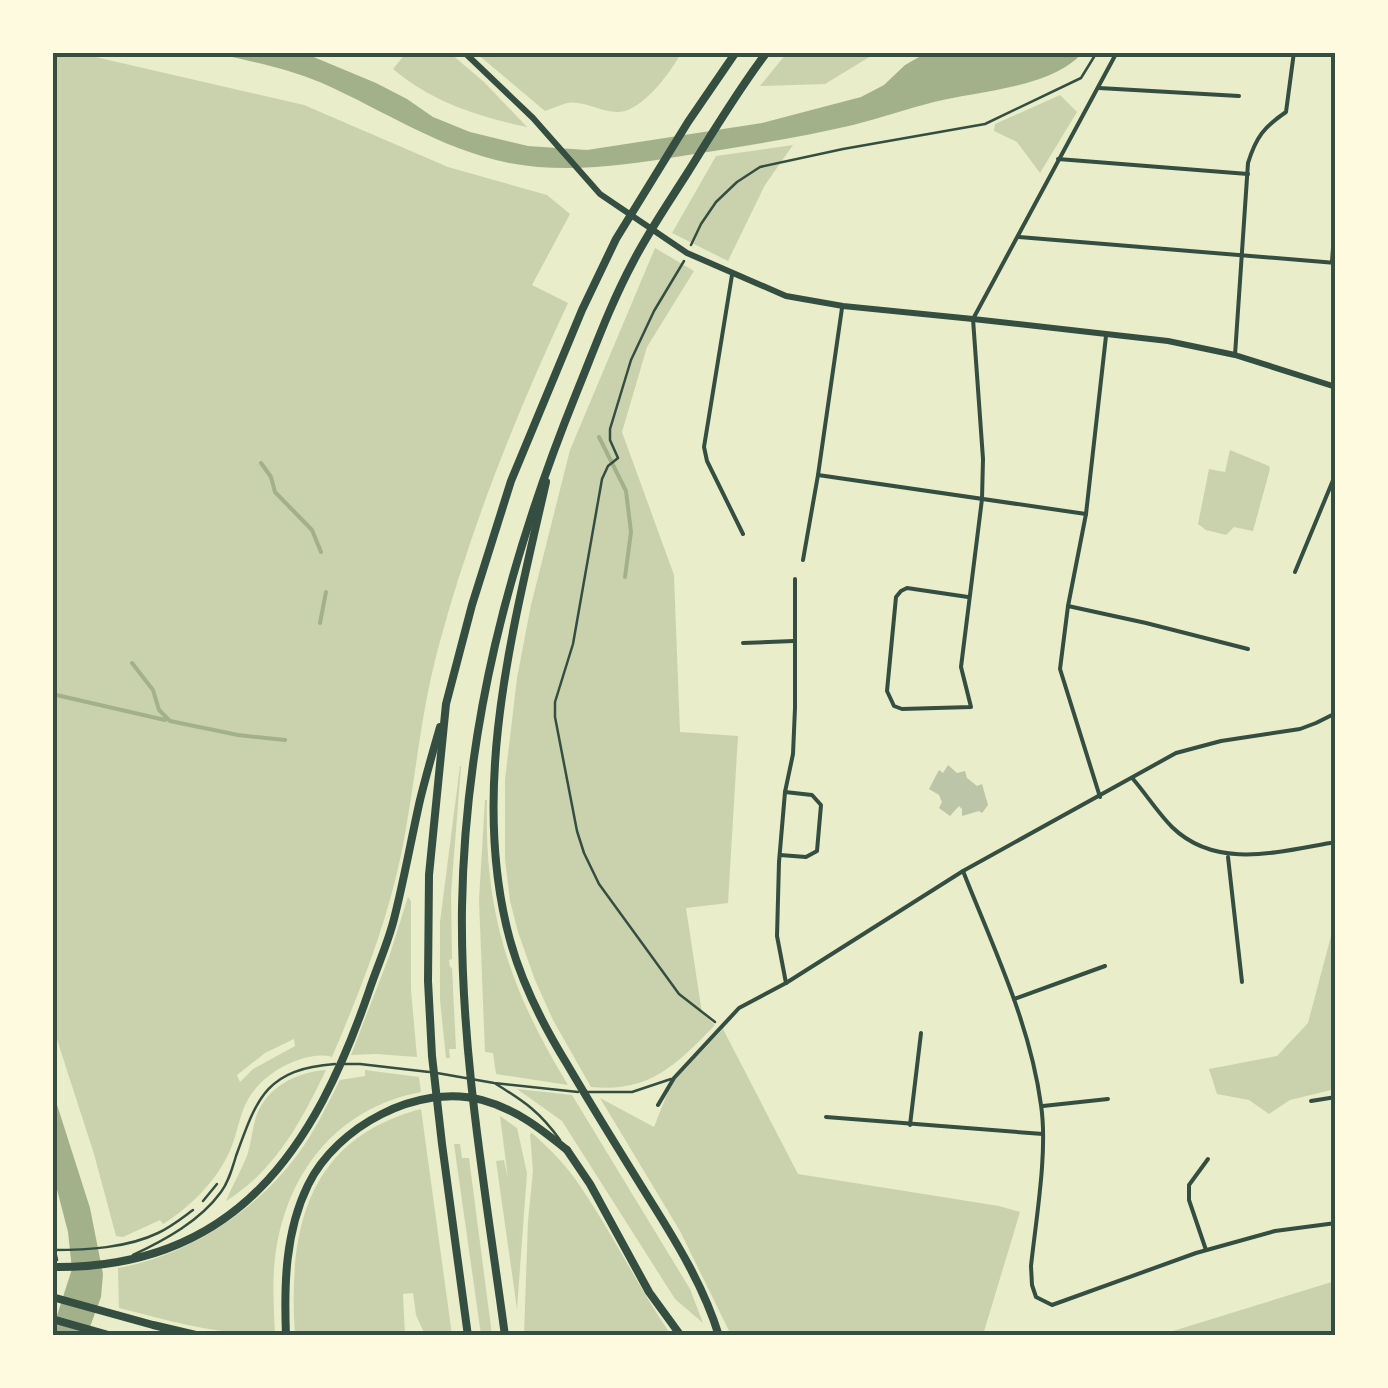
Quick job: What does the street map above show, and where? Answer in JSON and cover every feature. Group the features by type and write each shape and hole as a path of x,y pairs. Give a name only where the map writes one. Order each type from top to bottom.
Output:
{"highway":[{"path":"56,1268 97,1266 156,1254 188,1240 258,1192 307,1131 354,1036 393,922 420,800 472,606 511,481 616,239 736,52"},
{"path":"505,1336 468,1050 462,909 469,800 496,637 527,524 609,310 633,261 765,55"},
{"path":"552,453 506,672 496,759 494,830 498,883 510,942 532,1000 689,1267 720,1336"},
{"path":"446,704 429,874 428,981 432,1056 468,1336"},
{"path":"286,1334 287,1264 296,1217 316,1172 332,1152 387,1112 447,1096 484,1100 524,1117 568,1150 650,1292 681,1336"},
{"path":"52,1298 200,1336"},
{"path":"52,1319 112,1336"}],"main road":[{"path":"464,52 539,124 600,194 686,256 786,296 842,306 1168,341 1236,355 1336,387"}],"street":[{"path":"968,596 900,590 896,597 887,692 894,706 902,710 971,707 960,666 982,500 983,459 973,318 1117,52"},
{"path":"1236,355 1252,148 1265,126 1286,112 1294,52"},
{"path":"1099,88 1239,96"},
{"path":"1058,160 1248,174"},
{"path":"1018,237 1334,262 1336,206"},
{"path":"732,274 704,447 706,461 743,534"},
{"path":"802,560 842,306"},
{"path":"1100,797 1060,669 1086,514 1106,334"},
{"path":"1295,572 1336,473"},
{"path":"818,476 1086,514"},
{"path":"786,983 777,936 785,792 796,708 795,578"},
{"path":"1068,606 1248,650"},
{"path":"742,643 794,641"},
{"path":"658,1106 674,1078 739,1008 786,983 962,871 1189,749 1300,729 1336,712"},
{"path":"1133,779 1173,828 1196,845 1228,856 1336,842"},
{"path":"780,855 806,856 817,851 821,804 812,795 785,792"},
{"path":"1228,856 1242,982"},
{"path":"962,871 1014,999 1042,1106 1031,1266 1036,1297 1052,1305 1206,1250 1275,1231 1336,1222"},
{"path":"1014,999 1105,966"},
{"path":"910,1125 921,1033"},
{"path":"1311,1100 1336,1096"},
{"path":"1042,1106 1108,1098"},
{"path":"826,1117 1043,1134"},
{"path":"1206,1250 1188,1200 1189,1186 1208,1159"}],"lane":[{"path":"118,1261 169,1236 200,1214 230,1175 256,1104 270,1086 293,1072 330,1064 360,1064 600,1094 637,1092 674,1078"},
{"path":"494,1083 545,1118 568,1150"}],"path":[{"path":"720,1026 679,994 599,884 577,830 555,717 555,702 574,644 602,479 618,454 610,440 610,429 631,360 701,224 737,182 760,167 985,124 1080,78 1098,52"},
{"path":"52,1250 91,1249 157,1234 197,1208 218,1184"},
{"path":"52,1238 56,1268"}],"shaded area":[{"path":"787,52 876,53 825,84 760,86"},
{"path":"52,53 78,53 304,105 448,167 547,195 570,214 532,285 568,303 530,387 465,557 427,697 395,881 371,958 332,1057 301,1059 266,1078 247,1101 228,1155 200,1194 163,1224 160,1220 123,1237 116,1236 53,1027","holes":["294,1039 295,1046 253,1069 240,1082 237,1075 265,1053"]},
{"path":"213,53 304,53 376,83 433,117 470,132 528,146 587,150 762,123 861,97 926,53 1082,53 1069,65 1033,81 934,102 853,125 661,159 575,168 531,166 483,156 436,139 309,78"},
{"path":"406,53 450,53 527,127 474,113 424,91 393,69"},
{"path":"476,53 681,53 650,95 618,112 575,103 545,111"},
{"path":"1060,95 1077,112 1040,173 1017,142 994,131 995,124"},
{"path":"793,145 765,185 728,261 672,233 716,156"},
{"path":"655,248 694,271 647,347 622,432 674,575 680,732 738,736 728,903 686,908 702,1013 715,1025 661,1073 630,1085 591,1087 553,1020 518,932 505,859 505,780 517,678 531,605 570,450"},
{"path":"1230,450 1270,469 1253,531 1234,527 1226,535 1198,524 1209,469 1225,472"},
{"path":"460,766 449,960 456,1049 449,1049 450,1058 446,1058 440,1000 440,922"},
{"path":"485,800 490,879 505,949 530,1016 568,1085 496,1074 493,1053 485,1052 479,900"},
{"path":"408,897 417,1057 351,1055 390,954"},
{"path":"1331,936 1336,936 1335,1089 1290,1100 1269,1114 1249,1100 1217,1094 1209,1069 1277,1056 1308,1023"},
{"path":"723,1029 798,1174 1020,1212 983,1335 731,1335 680,1231 600,1098 654,1127 671,1084"},
{"path":"326,1070 297,1126 273,1160 226,1201 247,1156 256,1117 267,1097 294,1078"},
{"path":"365,1070 419,1077 421,1092 391,1100 340,1129 303,1173 290,1199 275,1259 275,1335 215,1330 119,1308 118,1268 194,1242 241,1212 298,1154 340,1080 365,1076"},
{"path":"52,1089 90,1208 103,1274 101,1297 87,1335 53,1335 72,1269 68,1232 53,1174"},
{"path":"517,1089 572,1095 690,1289 703,1323 675,1299 562,1121"},
{"path":"421,1109 452,1335 425,1335 416,1315 413,1293 403,1294 405,1335 295,1335 296,1260 301,1226 312,1194 329,1166 352,1142 382,1123"},
{"path":"500,1116 517,1128 527,1173 517,1309 496,1161 504,1160 508,1179"},
{"path":"532,1133 575,1179 671,1335 524,1335"},
{"path":"454,1144 460,1144 462,1158 469,1158 492,1335 481,1335"},
{"path":"1335,1281 1335,1335 1160,1335"}],"building":[{"path":"948,765 957,773 965,771 977,786 982,784 988,805 982,813 962,816 959,806 950,816 939,808 939,795 929,789 939,770 943,773"}],"waterway":[{"path":"599,437 626,491 631,532 625,577"},
{"path":"261,463 275,492 312,530 321,552"},
{"path":"320,623 326,592"},
{"path":"132,663 153,690 159,710 170,721 285,740"},
{"path":"52,694 165,720"}]}
